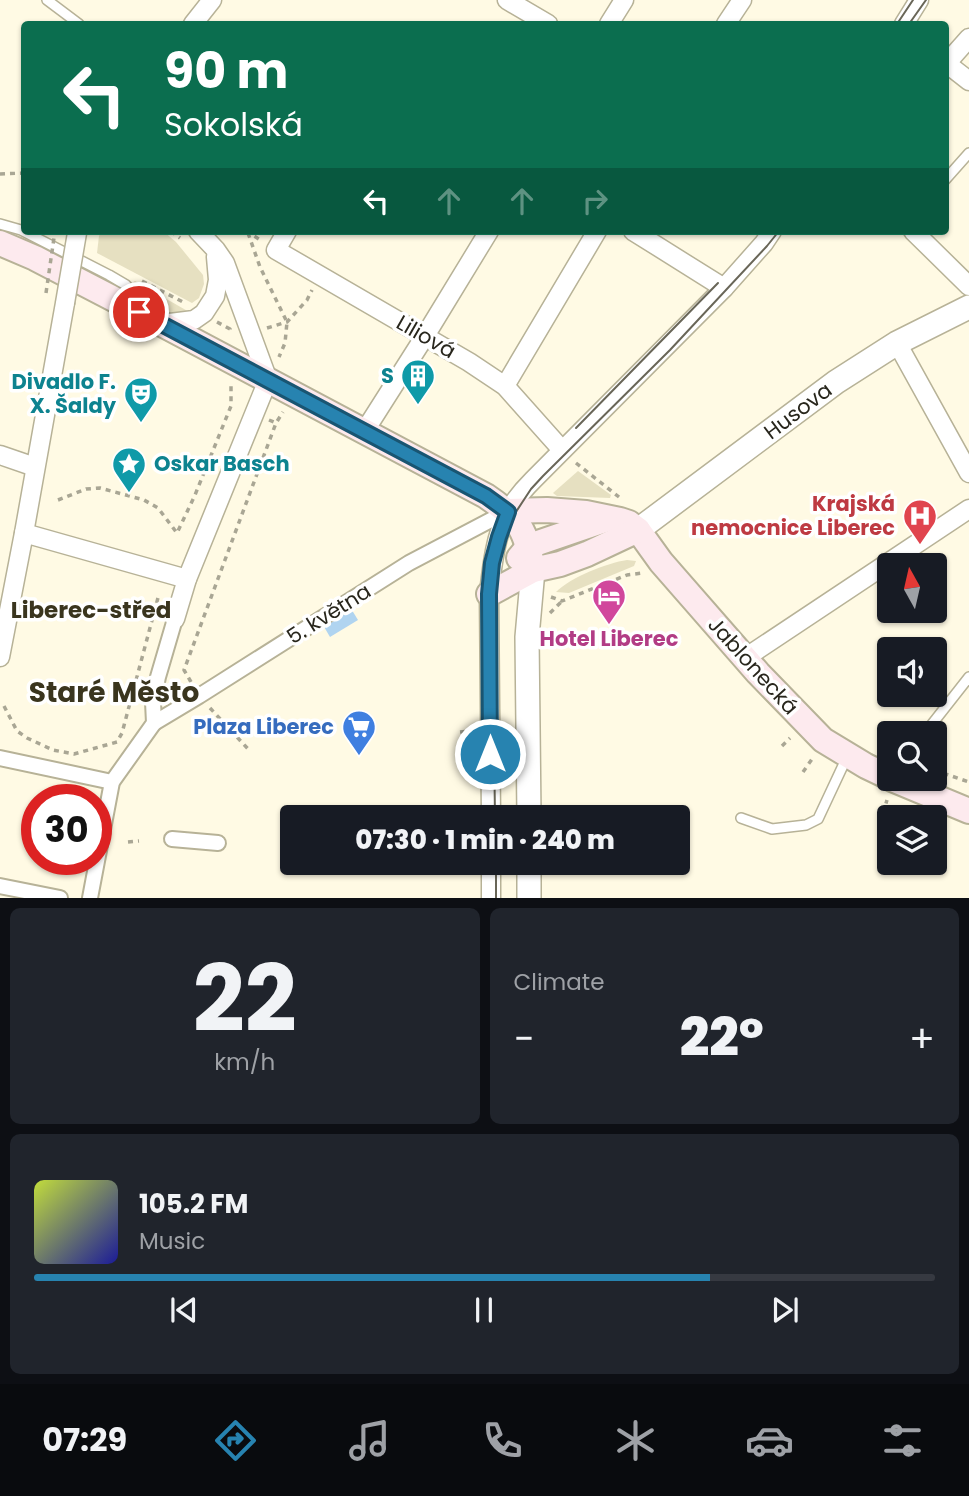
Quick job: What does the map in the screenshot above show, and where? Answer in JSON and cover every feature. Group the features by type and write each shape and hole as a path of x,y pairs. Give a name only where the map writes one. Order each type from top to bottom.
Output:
{"main road":[{"path":"0,243 35,258 162,324 271,373 364,432 486,496 508,512 520,525 531,569"},
{"path":"508,512 547,510 628,517"},
{"path":"489,594 531,569 560,564 587,554 628,517"},
{"name":"Jablonecká","path":"628,517 661,562 745,658 823,740 877,776"},
{"name":"Jablonecká","path":"908,791 969,811"}],"street":[{"path":"195,21 212,0"},
{"path":"507,0 543,21"},
{"path":"611,21 624,0"},
{"path":"728,21 741,0"},
{"path":"906,21 919,0"},
{"path":"949,60 969,37"},
{"path":"949,66 969,81"},
{"path":"0,657 76,235"},
{"name":"Liliová","path":"285,235 276,250 425,336 505,386 560,448"},
{"path":"364,432 487,235"},
{"path":"505,386 595,235"},
{"path":"639,235 724,288"},
{"path":"491,805 489,594 492,563 508,512 560,448 724,288 769,235"},
{"path":"917,235 969,286"},
{"path":"90,898 112,782 154,723 153,702 158,677 187,579 271,373 225,263 216,250 191,237"},
{"path":"162,324 194,320 204,313 215,296 218,280 216,250"},
{"name":"Husova","path":"628,517 897,343 969,307"},
{"path":"897,343 969,473"},
{"path":"0,455 35,467"},
{"path":"745,658 969,509"},
{"name":"5. května","path":"154,723 409,563 508,512"},
{"path":"24,533 187,579"},
{"path":"528,805 527,637 531,569"},
{"path":"0,758 112,782"},
{"path":"172,839 218,843"},
{"path":"491,875 491,898"},
{"path":"529,875 529,898"},
{"path":"0,886 60,898"}],"lane":[{"path":"47,0 75,21"},
{"path":"949,176 969,153"},
{"path":"0,224 21,230"},
{"path":"31,235 126,285 162,324"},
{"path":"934,721 969,677"},
{"path":"741,818 772,829 806,825 818,818 848,755"}],"path":[{"path":"0,174 21,173"},
{"path":"46,293 54,235"},
{"path":"249,235 260,267 287,322 285,343 271,373"},
{"path":"264,328 287,322 307,300 320,276"},
{"path":"213,318 230,329 227,337"},
{"path":"58,500 86,489 100,488 145,500 158,508 177,533 231,406 231,384 221,378"},
{"path":"249,750 199,696 184,670 276,423"},
{"path":"576,463 628,517"},
{"path":"531,569 562,601 627,575 648,573 661,562"},
{"path":"4,706 17,732 53,750 74,754 117,742 122,733 159,594"},
{"path":"460,732 477,731"},
{"path":"782,746 791,737"},
{"path":"803,772 813,758"},
{"path":"947,774 969,782"},
{"path":"128,842 139,841"}],"shaded area":[{"path":"168,235 203,275 204,284 199,298 192,303 97,253 99,236"},
{"path":"135,281 191,313 172,316 157,309 132,283"},
{"path":"578,471 611,495 610,498 557,496 553,493"},
{"path":"627,560 636,561 634,566 569,593 556,592 590,572"}],"water":[{"path":"350,607 358,620 330,637 323,625"}],"tram line":[{"path":"899,21 913,0"},
{"path":"911,21 926,0"},
{"path":"495,805 492,594 495,569 510,521 543,476 670,350 776,235"},
{"path":"576,428 718,283"},
{"path":"496,875 496,898"}],"place":[{"name":"S","path":"418,406"},
{"name":"Divadlo F. X. Šaldy","path":"141,424"},
{"name":"Oskar Basch","path":"129,494"},
{"name":"Krajská nemocnice Liberec","path":"920,546"},
{"name":"Hotel Liberec","path":"609,626"},
{"name":"Plaza Liberec","path":"359,757"}],"district":[{"name":"Liberec-střed","path":"91,610"},
{"name":"Staré Město","path":"114,692"}],"route":[{"path":"139,312 486,496 508,512 492,563 489,594 490,754"}]}
